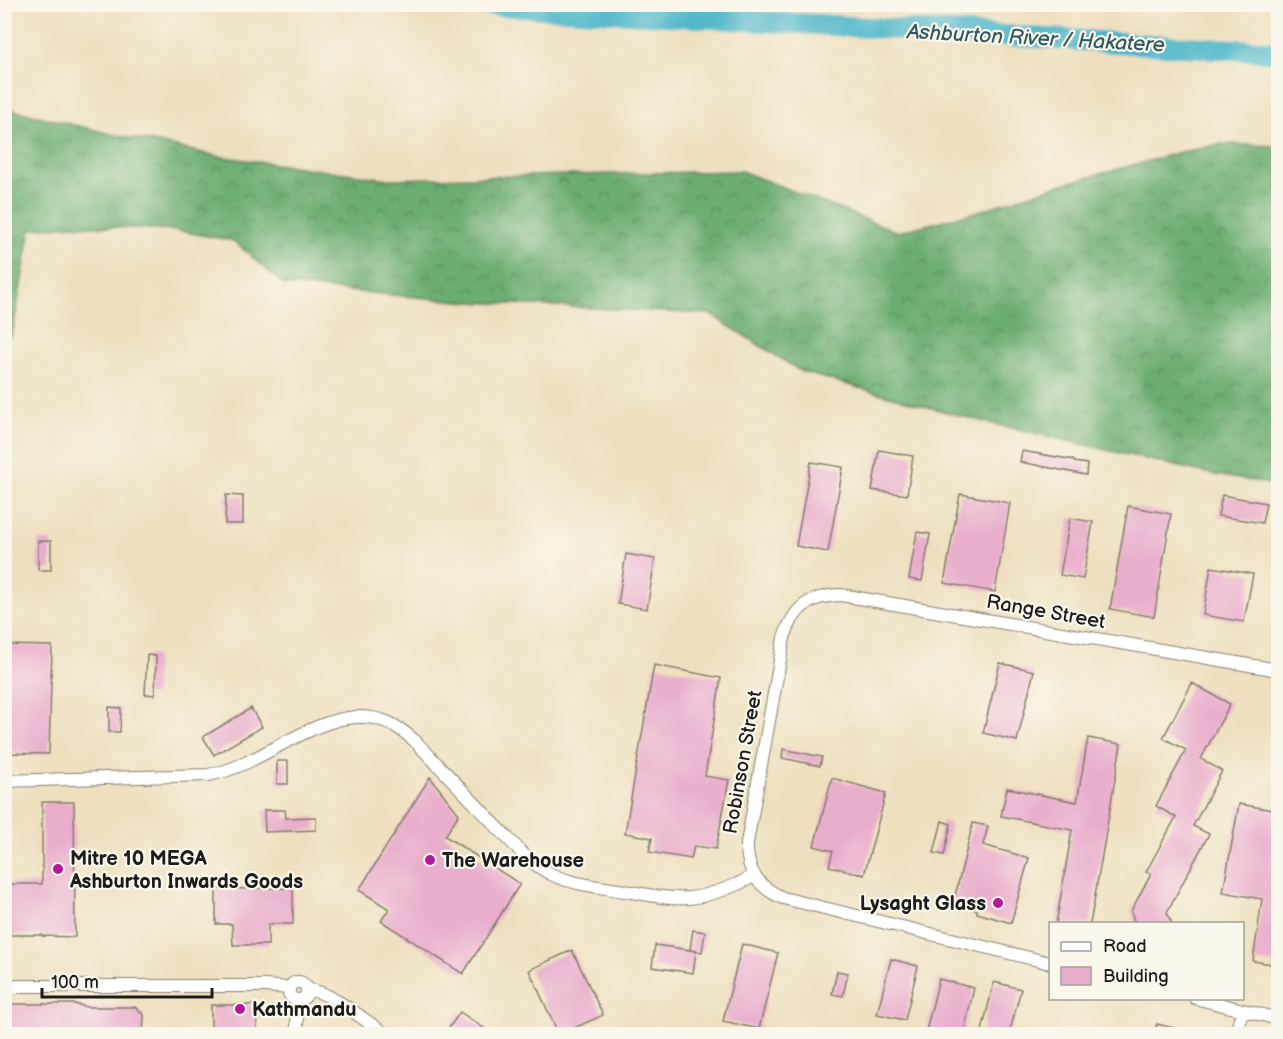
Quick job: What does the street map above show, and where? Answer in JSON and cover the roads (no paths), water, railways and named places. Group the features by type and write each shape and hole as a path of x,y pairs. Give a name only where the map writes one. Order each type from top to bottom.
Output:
{"street":[{"name":"Range Street","path":"807,602 816,598 841,595 1278,670"},
{"name":"Robinson Street","path":"754,876 748,862 747,843 784,638 792,619 807,602"},
{"path":"4,781 208,775 225,772 244,764 320,725 354,716 370,717 401,729 415,741 523,854 536,866 554,875 586,884 671,898 701,897 742,883 754,876 766,889 783,898 1049,963"},
{"path":"299,982 304,984 307,990 304,997 297,1000 291,996 290,988 293,983 299,982"},
{"path":"4,986 265,986 290,988"},
{"path":"307,990 312,989 325,994 385,1035"},
{"path":"297,1000 297,1035"},
{"path":"1199,1000 1278,1019"},
{"path":"1236,1035 1242,1010"}],"waterway":[{"name":"Ashburton River / Hakatere","path":"470,4 1278,52"}],"place":[{"name":"The Warehouse","path":"430,860"},
{"name":"Mitre 10 MEGA Ashburton Inwards Goods","path":"58,869"},
{"name":"Lysaght Glass","path":"998,903"},
{"name":"Kathmandu","path":"240,1009"}]}
